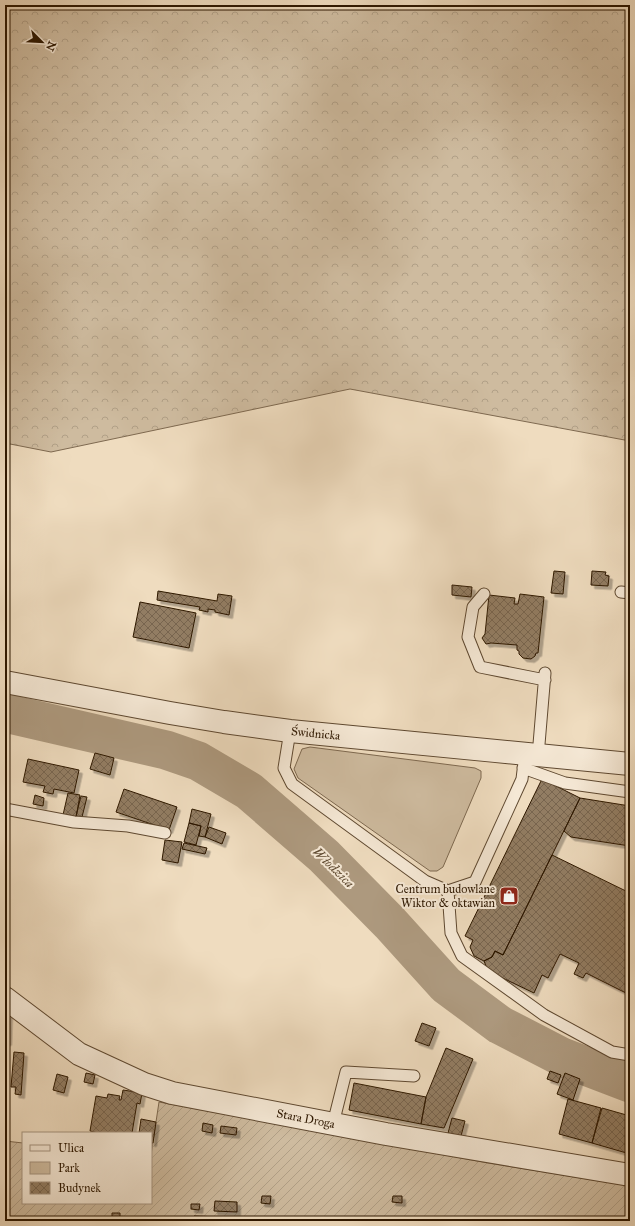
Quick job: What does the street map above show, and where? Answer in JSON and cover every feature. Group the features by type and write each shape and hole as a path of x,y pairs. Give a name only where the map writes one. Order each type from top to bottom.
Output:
{"street":[{"name":"Świdnicka","path":"5,682 170,713 290,730 528,759 630,764"},
{"name":"Stara Droga","path":"5,998 79,1054 144,1084 172,1093 333,1124 630,1175"}],"lane":[{"path":"290,730 284,768 292,784 425,881 448,891 475,882 522,779 528,759 545,676 480,667 468,637 473,607 484,594"},
{"path":"528,759 565,783 630,792"},
{"path":"5,809 74,822 128,826 165,833"},
{"path":"448,891 451,933 462,956 544,1015 612,1052 630,1055"},
{"path":"333,1124 346,1072 414,1076"}],"green space":[{"path":"5,5 630,5 630,441 350,389 51,452 5,443"},
{"path":"310,747 475,768 481,771 481,778 443,867 437,871 430,871 298,778 294,769 302,749"},
{"path":"159,1102 488,1163 630,1186 630,1221 5,1221 5,1141 22,1143 22,1204 152,1204 152,1148"}],"building":[{"path":"554,571 565,572 563,594 551,593"},
{"path":"592,571 606,572 605,575 609,576 608,586 591,585"},
{"path":"452,585 472,587 471,597 452,595"},
{"path":"158,591 217,601 218,594 232,596 229,615 215,612 215,610 208,609 208,612 199,610 200,607 157,600"},
{"path":"520,594 544,597 538,653 536,653 531,659 523,658 519,654 517,645 486,644 482,638 485,634 489,595 515,598 514,604 518,604"},
{"path":"140,602 196,613 189,648 133,637"},
{"path":"95,753 114,758 110,775 90,769"},
{"path":"28,759 79,770 74,793 54,789 53,794 43,792 45,786 23,782"},
{"name":"Centrum budowlane Wiktor & oktawian","path":"542,779 580,798 503,955 495,951 492,957 484,961 474,956 470,947 473,940 465,936"},
{"path":"124,789 177,807 169,830 116,812"},
{"path":"68,793 80,795 76,818 63,815"},
{"path":"35,795 44,798 43,806 33,804"},
{"path":"81,796 87,797 82,817 76,816"},
{"path":"580,798 630,806 630,846 571,837 564,831"},
{"path":"192,809 211,814 205,837 199,836 201,826 189,823"},
{"path":"189,823 201,826 196,845 184,842"},
{"path":"209,827 226,833 222,844 205,837"},
{"path":"165,840 182,842 178,863 162,860"},
{"path":"184,843 207,848 205,854 182,849"},
{"path":"552,855 630,893 630,995 586,973 583,978 574,974 579,963 560,954 548,978 542,975 534,993 488,971 484,961 492,957 495,951 503,955"},
{"path":"5,1014 9,1014 8,1042 5,1042"},
{"path":"422,1023 436,1028 429,1046 415,1041"},
{"path":"446,1048 473,1059 444,1128 421,1124 426,1097"},
{"path":"14,1052 24,1053 21,1095 15,1094 16,1087 11,1087"},
{"path":"550,1071 561,1075 558,1083 547,1079"},
{"path":"86,1073 95,1075 93,1084 84,1082"},
{"path":"565,1073 580,1079 573,1100 557,1094"},
{"path":"57,1074 68,1077 64,1093 53,1090"},
{"path":"354,1083 426,1097 421,1124 349,1110"},
{"path":"123,1090 142,1093 140,1104 137,1103 132,1132 90,1131 96,1096 107,1098 108,1094 120,1096 119,1100 121,1100"},
{"path":"568,1099 601,1108 592,1143 559,1134"},
{"path":"602,1108 630,1116 630,1154 592,1143"},
{"path":"452,1118 465,1121 461,1136 448,1133"},
{"path":"141,1119 156,1122 153,1143 152,1132 139,1132"},
{"path":"203,1123 213,1125 212,1133 202,1131"},
{"path":"221,1126 237,1128 236,1135 220,1133"},
{"path":"262,1196 271,1196 270,1204 261,1203"},
{"path":"393,1196 402,1196 402,1203 392,1202"},
{"path":"215,1201 237,1202 237,1212 214,1211"},
{"path":"191,1204 200,1204 199,1210 191,1209"},
{"path":"112,1213 120,1213 120,1221 112,1221"},
{"path":"194,1216 222,1217 222,1221 193,1221"}],"waterway":[{"name":"Włodzica","path":"5,713 166,750 198,761 249,791 324,856 390,923 446,985 500,1025 562,1057 630,1083"}],"place":[{"name":"Centrum budowlane Wiktor & oktawian","path":"509,896"}]}
